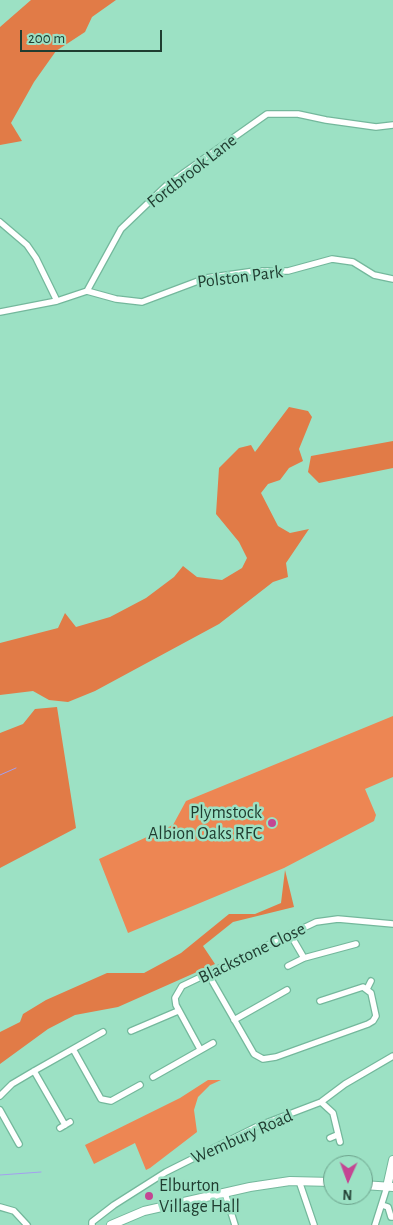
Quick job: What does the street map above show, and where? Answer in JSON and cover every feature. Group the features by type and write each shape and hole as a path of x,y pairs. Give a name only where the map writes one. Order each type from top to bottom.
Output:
{"street":[{"name":"Fordbrook Lane","path":"87,291 121,229 168,184 267,114 298,114 334,122 376,127 393,125"},
{"path":"0,222 26,245 36,258 57,301"},
{"name":"Polston Park","path":"87,291 116,299 142,302 206,278 255,271 288,272 332,259 353,262 374,275 393,279"},
{"path":"0,312 57,301 87,291"},
{"name":"Blackstone Close","path":"178,1011 175,998 182,986 325,919 393,924"},
{"path":"290,934 304,958"},
{"path":"288,966 334,946 356,944"},
{"path":"208,974 258,1057 276,1057 302,1044 373,1021 377,1010 371,993 367,989 356,988 328,1000 320,1000"},
{"path":"367,989 371,981"},
{"path":"234,1020 281,997 287,990"},
{"path":"136,1030 178,1011 200,1049"},
{"path":"0,1096 12,1084 73,1049 92,1041 103,1032"},
{"path":"153,1077 168,1072 200,1049 213,1043"},
{"path":"73,1049 101,1099 111,1101 121,1092 140,1085"},
{"name":"Wembury Road","path":"92,1225 92,1222 114,1204 166,1172 250,1129 321,1102 344,1084 392,1057"},
{"path":"34,1071 65,1125"},
{"path":"321,1102 333,1113 340,1142"},
{"path":"0,1110 19,1144"},
{"path":"330,1138 337,1135"},
{"path":"375,1225 390,1187 393,1160"},
{"path":"299,1181 314,1225"},
{"path":"111,1225 144,1211 261,1185 299,1181 323,1182"},
{"path":"373,1186 390,1187"},
{"path":"225,1193 235,1225"},
{"path":"382,1205 388,1207 392,1217"},
{"path":"0,1207 14,1211 27,1225"}],"shaded area":[{"path":"31,0 116,0 92,17 85,32 56,51 34,82 11,123 22,141 0,145 0,27"},
{"path":"289,407 308,411 312,417 299,449 303,461 289,468 280,480 268,484 261,493 278,526 290,533 309,529 286,563 288,577 273,582 219,624 95,691 68,702 49,700 33,691 0,695 0,643 58,628 65,613 76,627 110,617 146,598 174,577 183,566 197,577 222,580 242,568 247,558 239,542 216,514 219,468 239,448 251,445 255,452"},
{"path":"393,441 393,468 319,483 308,472 311,456"},
{"path":"57,707 76,828 0,868 0,733 23,724 35,709"},
{"name":"Plymstock Albion Oaks RFC","path":"393,716 393,777 365,789 376,815 374,821 284,868 128,933 99,859 173,825 186,801"},
{"path":"285,870 294,907 233,922 203,946 215,964 118,1007 75,1015 48,1029 0,1064 0,1032 20,1022 23,1014 46,1000 107,973 144,973 181,953 229,914 255,914 281,903"},
{"path":"208,1080 221,1080 210,1085 198,1097 194,1110 197,1132 150,1168 146,1170 135,1143 94,1164 85,1145 180,1098"}],"waterway":[{"path":"0,775 16,768"},
{"path":"0,1175 41,1172"}],"place":[{"name":"Plymstock Albion Oaks RFC","path":"272,823"},
{"name":"Elburton Village Hall","path":"149,1196"}]}
